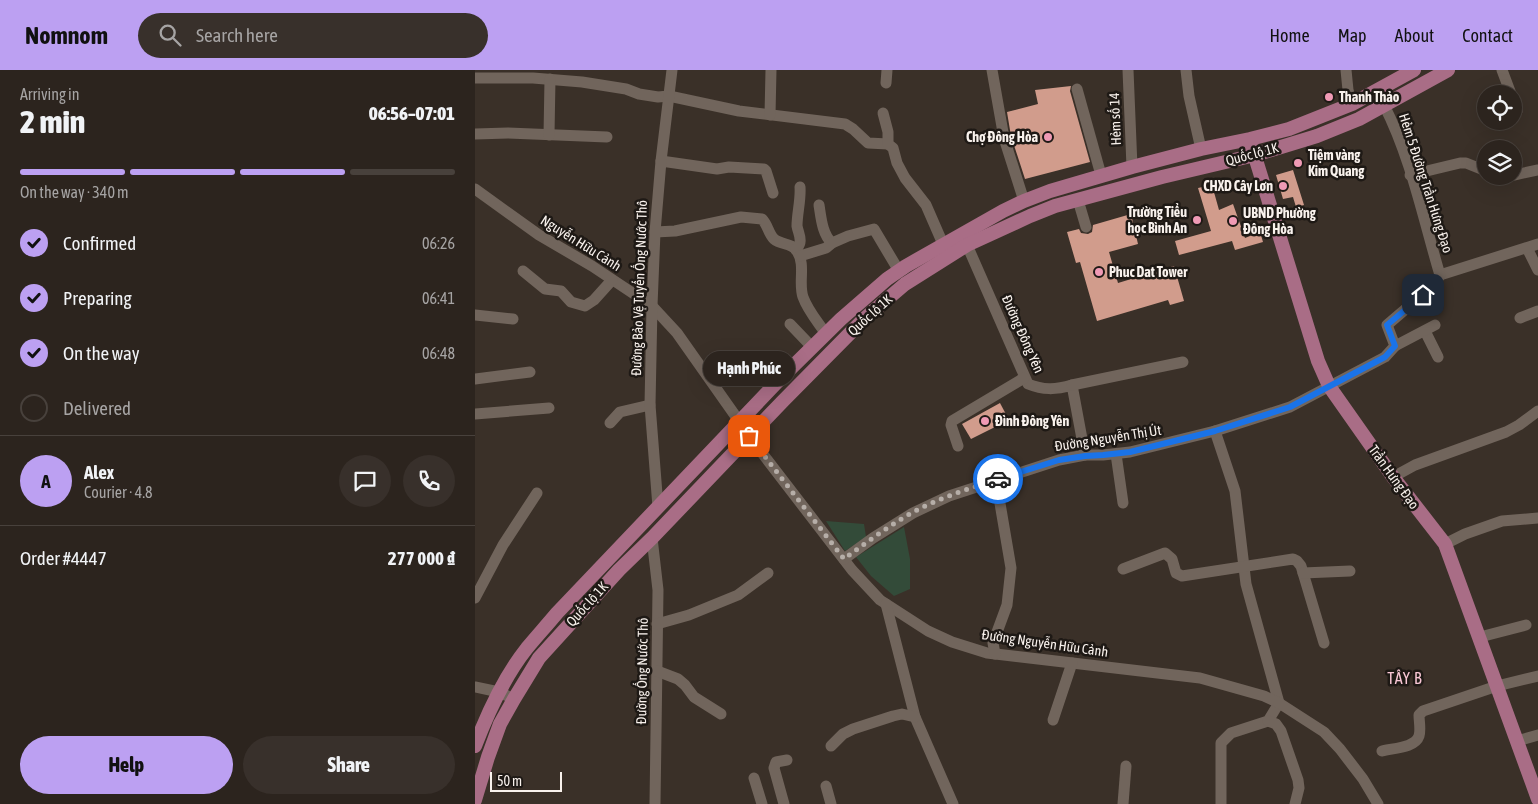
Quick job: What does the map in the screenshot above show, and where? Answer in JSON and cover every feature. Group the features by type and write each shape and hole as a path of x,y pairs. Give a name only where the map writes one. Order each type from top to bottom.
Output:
{"main road":[{"name":"Quốc lộ 1K","path":"475,744 487,714 526,649 607,559 812,347 841,319 899,271 943,244 1025,201 1101,175 1289,129 1352,104 1414,70"},
{"name":"Quốc lộ 1K","path":"475,800 501,723 539,658 619,570 847,336 884,302 925,271 967,245 1030,216 1078,200 1161,177 1255,155 1317,136 1359,119 1448,70"},
{"path":"1352,104 1359,119"},
{"name":"Trần Hưng Đạo","path":"1250,139 1318,361 1329,386 1393,477 1445,544 1538,799"},
{"path":"1025,201 1030,216"},
{"path":"487,714 501,723"}],"street":[{"name":"Đường Bảo Vệ Tuyến Ống Nước Thô","path":"658,507 650,405 652,306 655,232 661,161 672,70"},
{"path":"770,115 771,70"},
{"path":"886,83 887,70"},
{"path":"992,70 1004,138 1025,201"},
{"name":"Hẻm số 14","path":"1128,70 1132,167"},
{"path":"1186,70 1189,96 1201,149"},
{"path":"1347,70 1348,90 1352,104"},
{"path":"1502,70 1508,85"},
{"path":"475,78 550,79 617,87 639,94 658,97 669,96 739,111 845,124 868,143 889,144"},
{"path":"549,135 550,79"},
{"path":"1077,90 1101,175"},
{"name":"Hẻm 5 Đường Trần Hưng Đạo","path":"1384,105 1396,132 1440,274 1435,284 1387,325 1395,346"},
{"path":"883,114 889,144 893,148 897,163 905,178 926,205 943,244"},
{"path":"475,134 607,137"},
{"path":"661,161 717,169 729,167 764,169 773,193"},
{"path":"1410,175 1459,163 1466,163 1477,167"},
{"path":"1522,173 1538,170"},
{"path":"800,186 801,201 798,209 799,220 797,225 801,241 798,253 802,296 809,310 826,334"},
{"name":"Nguyễn Hữu Cảnh","path":"475,189 539,235 592,266 652,306 677,333 739,421"},
{"path":"1078,200 1087,227"},
{"path":"819,205 822,223 827,237 832,242"},
{"path":"655,232 675,232 741,217 754,217 765,222 772,237 790,245 798,253"},
{"path":"798,253 827,248 832,242 873,229 899,271"},
{"name":"Đường Đông Yên","path":"967,245 1028,384 1053,390 1183,362"},
{"path":"1440,274 1533,246 1538,270"},
{"path":"523,271 545,289 561,292 571,302 585,306 594,300 612,280"},
{"path":"1520,318 1538,311"},
{"path":"475,315 513,319"},
{"path":"790,324 812,347"},
{"path":"1329,386 1385,357 1395,346 1430,328 1438,357"},
{"path":"475,379 530,372"},
{"path":"958,446 951,425 952,421 1025,378"},
{"path":"1071,386 1085,456"},
{"name":"Đường Nguyễn Thị Út","path":"844,559 873,538 925,506 949,496 1059,460 1116,454 1215,431 1290,407 1329,386"},
{"path":"610,423 620,412 650,405"},
{"path":"475,414 549,408"},
{"path":"1393,477 1415,465 1506,432 1538,411"},
{"path":"1215,431 1235,492 1246,584 1279,703 1268,721"},
{"name":"Đường Nguyễn Hữu Cảnh","path":"749,436 852,570 886,604 928,631 952,642 995,654 1199,678 1263,696 1279,703 1324,732 1346,757 1378,804"},
{"path":"1116,454 1123,503"},
{"path":"995,654 993,643 1007,604 1011,568 996,480"},
{"path":"475,598 503,545 537,493"},
{"path":"1445,544 1465,534 1502,521 1538,518"},
{"name":"Đường Ống Nước Thô","path":"652,538 657,582 655,804"},
{"path":"1123,568 1165,553 1172,559 1176,573 1182,576 1243,566 1297,561 1303,573 1323,643"},
{"path":"1303,573 1351,571"},
{"path":"657,624 689,615 738,595 768,573"},
{"path":"886,604 915,718 953,804"},
{"path":"1480,637 1526,624"},
{"path":"1053,720 1072,663"},
{"path":"657,670 678,679 694,697 721,714"},
{"path":"1382,751 1411,744 1417,740 1420,734 1419,715 1423,711 1497,686 1538,676"},
{"path":"475,688 499,692 514,699"},
{"path":"831,746 843,734 893,716 903,714 915,718"},
{"path":"1221,804 1221,743 1231,733 1268,721 1276,724 1281,731 1295,772 1299,788 1295,804"},
{"path":"1517,741 1538,736"},
{"path":"784,804 774,768 776,762 787,760"},
{"path":"1123,804 1126,766"},
{"path":"753,778 762,804"},
{"path":"826,786 831,804"}],"green space":[{"path":"826,521 864,524 866,537 845,551"},
{"path":"904,527 910,559 910,589 894,596 871,576 856,557"}],"building":[{"name":"Chợ Đông Hòa","path":"1071,86 1070,91 1090,162 1025,179 1011,136 1007,112 1038,104 1035,90"},
{"path":"1293,170 1304,205 1296,207 1293,197 1283,199 1276,175"},
{"path":"1212,185 1219,210 1233,204 1245,238 1260,232 1263,242 1235,250 1232,241 1179,255 1175,241 1211,231 1198,188"},
{"name":"Phuc Dat Tower","path":"1131,214 1138,244 1109,252 1118,283 1174,266 1184,301 1170,305 1168,300 1097,321 1080,262 1076,263 1067,232 1079,229 1081,233 1088,234 1092,232 1093,225"},
{"name":"Đình Đông Yên","path":"1000,403 1009,420 971,439 962,424"}],"way so far":[{"path":"749,436 844,559 873,538 925,506 998,479"}],"place":[{"name":"Thanh Thảo","path":"1329,97"},
{"name":"Chợ Đông Hòa","path":"1048,137"},
{"name":"Tiệm vàng Kim Quang","path":"1298,163"},
{"name":"CHXD Cây Lơn","path":"1283,186"},
{"name":"Trường Tiểu học Bình An","path":"1197,220"},
{"name":"UBND Phường Đông Hòa","path":"1233,221"},
{"name":"Phuc Dat Tower","path":"1099,272"},
{"name":"Đình Đông Yên","path":"985,421"},
{"name":"Hạnh Phúc","path":"749,436"}],"district":[{"name":"TÂY B","path":"1405,678"}],"route":[{"path":"998,479 1059,460 1116,454 1157,446 1215,431 1290,407 1385,357 1395,346 1387,325 1423,295"}]}
